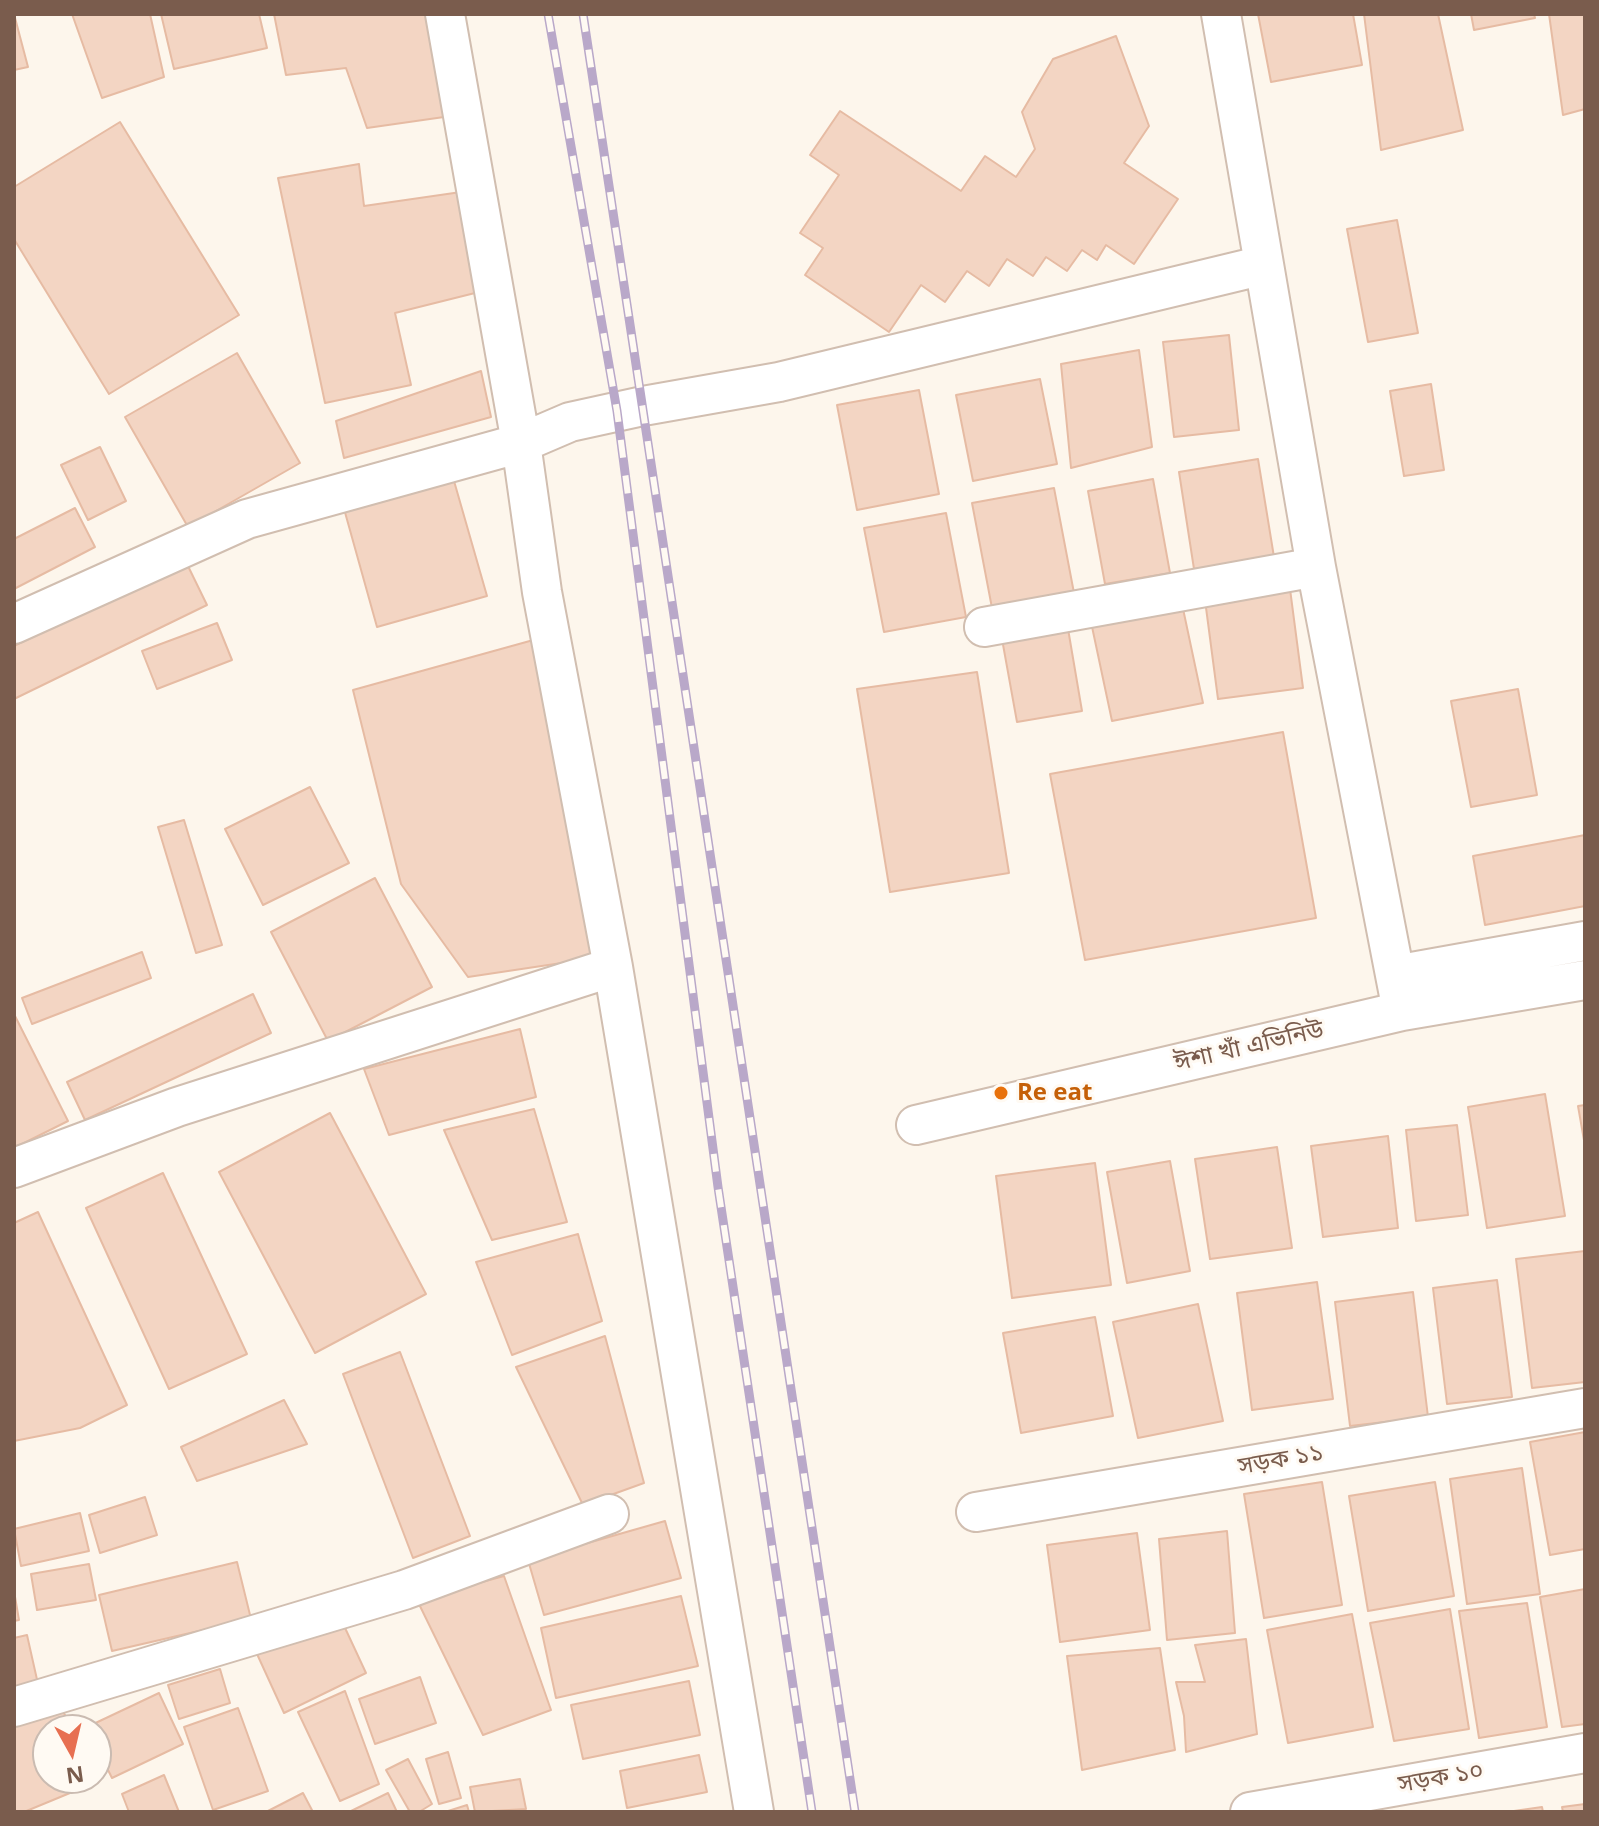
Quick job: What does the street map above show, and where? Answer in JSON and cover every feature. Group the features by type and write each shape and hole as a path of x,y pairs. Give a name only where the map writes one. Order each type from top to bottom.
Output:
{"street":[{"path":"445,14 521,443 542,592 613,967 754,1812"},
{"path":"1221,14 1316,567 1399,993 1585,941"},
{"path":"14,624 247,519 521,443 570,422 779,382 1264,265"},
{"path":"984,627 1316,567"},
{"path":"14,1168 177,1107 613,967"},
{"name":"ঈশা খাঁ এভিনিউ","path":"916,1125 1399,993 1585,980"},
{"name":"সড়ক ১১","path":"976,1512 1585,1408"},
{"path":"14,1707 404,1590 609,1514"},
{"name":"সড়ক ১০","path":"1250,1812 1585,1753"}],"building":[{"path":"14,14 28,67 14,70"},
{"path":"72,14 150,14 164,77 102,98"},
{"path":"161,14 259,14 267,48 174,69"},
{"path":"274,14 429,14 451,116 367,128 346,68 286,75"},
{"path":"1258,14 1353,14 1362,65 1271,82"},
{"path":"1364,14 1438,14 1463,130 1381,150"},
{"path":"1471,14 1534,14 1535,18 1474,30"},
{"path":"1549,14 1585,14 1585,109 1563,115"},
{"path":"1116,36 1149,126 1124,163 1178,199 1134,264 1106,245 1097,260 1082,250 1067,271 1046,257 1033,276 1007,259 989,286 967,271 945,302 921,285 889,332 805,275 823,248 800,233 839,175 810,155 840,111 961,191 985,156 1016,177 1035,149 1022,112 1053,59"},
{"path":"120,122 239,315 109,394 14,239 14,187"},
{"path":"359,164 364,206 461,192 483,291 395,313 411,385 325,403 278,178"},
{"path":"1397,220 1418,333 1368,342 1347,229"},
{"path":"1229,335 1239,430 1174,437 1163,342"},
{"path":"1139,350 1152,447 1071,468 1061,364"},
{"path":"237,353 300,463 188,527 125,417"},
{"path":"481,371 491,417 344,458 336,421"},
{"path":"1040,379 1057,464 973,481 956,395"},
{"path":"1431,384 1444,470 1404,476 1390,391"},
{"path":"919,390 939,494 857,510 837,405"},
{"path":"100,447 126,501 88,520 61,465"},
{"path":"1258,459 1274,557 1194,569 1179,472"},
{"path":"450,467 487,596 377,627 341,498"},
{"path":"1153,479 1170,573 1105,584 1088,491"},
{"path":"1054,488 1074,593 992,608 972,503"},
{"path":"75,508 95,547 14,589 14,539"},
{"path":"946,513 966,617 884,632 864,528"},
{"path":"186,562 207,605 14,699 14,646"},
{"path":"1290,589 1303,688 1218,699 1205,600"},
{"path":"1182,604 1203,703 1112,721 1091,622"},
{"path":"1066,617 1082,711 1017,722 1000,628"},
{"path":"217,623 232,660 157,689 142,651"},
{"path":"537,639 595,958 468,977 401,884 353,690"},
{"path":"977,672 1009,873 890,892 857,689"},
{"path":"1518,689 1537,795 1471,807 1451,701"},
{"path":"1283,732 1316,918 1085,960 1050,774"},
{"path":"310,787 349,863 263,905 225,829"},
{"path":"184,820 222,945 196,953 158,827"},
{"path":"1585,835 1585,906 1485,925 1473,856"},
{"path":"375,878 432,987 328,1041 271,932"},
{"path":"142,952 151,978 32,1024 22,998"},
{"path":"253,994 271,1033 85,1120 67,1082"},
{"path":"14,1014 68,1121 16,1147 14,1143"},
{"path":"520,1029 536,1097 389,1135 364,1069"},
{"path":"1545,1094 1565,1216 1487,1228 1468,1107"},
{"path":"1585,1105 1585,1146 1578,1106"},
{"path":"534,1109 567,1222 492,1240 444,1130"},
{"path":"330,1113 426,1294 315,1353 219,1172"},
{"path":"1457,1125 1468,1215 1416,1221 1406,1130"},
{"path":"1388,1136 1398,1228 1323,1237 1311,1146"},
{"path":"1277,1147 1292,1248 1210,1259 1195,1159"},
{"path":"1170,1161 1190,1271 1127,1283 1107,1172"},
{"path":"1095,1163 1111,1285 1012,1298 996,1176"},
{"path":"163,1173 247,1354 169,1389 86,1208"},
{"path":"38,1212 127,1405 80,1428 14,1441 14,1223"},
{"path":"578,1234 602,1321 512,1355 476,1262"},
{"path":"1585,1251 1585,1382 1532,1388 1516,1259"},
{"path":"1497,1280 1512,1397 1447,1404 1433,1288"},
{"path":"1317,1282 1333,1399 1252,1410 1237,1293"},
{"path":"1413,1292 1428,1417 1350,1426 1335,1302"},
{"path":"1198,1304 1223,1421 1138,1438 1113,1322"},
{"path":"1095,1317 1113,1416 1021,1433 1003,1333"},
{"path":"605,1336 644,1483 583,1505 516,1367"},
{"path":"400,1352 470,1536 413,1558 343,1374"},
{"path":"284,1400 307,1444 197,1481 181,1447"},
{"path":"1585,1432 1585,1549 1550,1555 1530,1442"},
{"path":"1522,1468 1540,1594 1467,1604 1450,1479"},
{"path":"1322,1482 1342,1605 1264,1618 1244,1494"},
{"path":"1435,1482 1454,1596 1368,1611 1349,1496"},
{"path":"145,1497 157,1535 100,1553 89,1515"},
{"path":"80,1513 89,1551 21,1566 14,1529"},
{"path":"665,1521 681,1578 544,1615 528,1560"},
{"path":"1227,1531 1235,1633 1167,1640 1159,1539"},
{"path":"1137,1533 1150,1630 1060,1642 1047,1545"},
{"path":"237,1562 251,1619 112,1651 99,1595"},
{"path":"89,1564 96,1600 37,1610 31,1574"},
{"path":"504,1576 551,1710 483,1735 417,1600"},
{"path":"1585,1589 1585,1724 1562,1727 1540,1597"},
{"path":"14,1591 19,1620 14,1621"},
{"path":"681,1596 698,1666 556,1698 541,1628"},
{"path":"1527,1603 1547,1727 1479,1738 1459,1611"},
{"path":"1450,1609 1469,1729 1394,1741 1370,1623"},
{"path":"1352,1614 1373,1727 1288,1743 1267,1630"},
{"path":"339,1615 366,1673 284,1713 257,1654"},
{"path":"27,1635 38,1684 14,1689 14,1638"},
{"path":"1246,1639 1257,1734 1186,1752 1184,1716 1176,1682 1205,1682 1195,1645"},
{"path":"1160,1648 1175,1750 1082,1770 1067,1656"},
{"path":"220,1669 230,1703 179,1719 168,1685"},
{"path":"420,1677 436,1723 375,1744 359,1699"},
{"path":"689,1681 700,1735 583,1759 571,1705"},
{"path":"345,1691 379,1784 340,1801 298,1712"},
{"path":"159,1693 183,1744 112,1778 112,1715"},
{"path":"59,1704 64,1714 33,1714"},
{"path":"238,1708 268,1791 213,1810 184,1727"},
{"path":"32,1714 32,1794 68,1794 24,1812 14,1812 14,1721"},
{"path":"448,1752 461,1798 439,1804 426,1759"},
{"path":"699,1755 707,1792 627,1808 620,1771"},
{"path":"408,1759 432,1804 419,1812 410,1812 386,1770"},
{"path":"164,1775 179,1812 129,1812 122,1794"},
{"path":"520,1779 526,1809 475,1812 470,1787"},
{"path":"303,1793 313,1812 266,1812"},
{"path":"388,1793 397,1812 349,1812"},
{"path":"1585,1804 1585,1812 1563,1812 1562,1807"},
{"path":"467,1805 469,1812 445,1812"},
{"path":"1542,1807 1543,1812 1507,1812"}],"railway":[{"path":"548,14 617,411 718,1187 812,1812"},
{"path":"583,14 855,1812"}],"place":[{"name":"Re eat","path":"1001,1093"}]}
